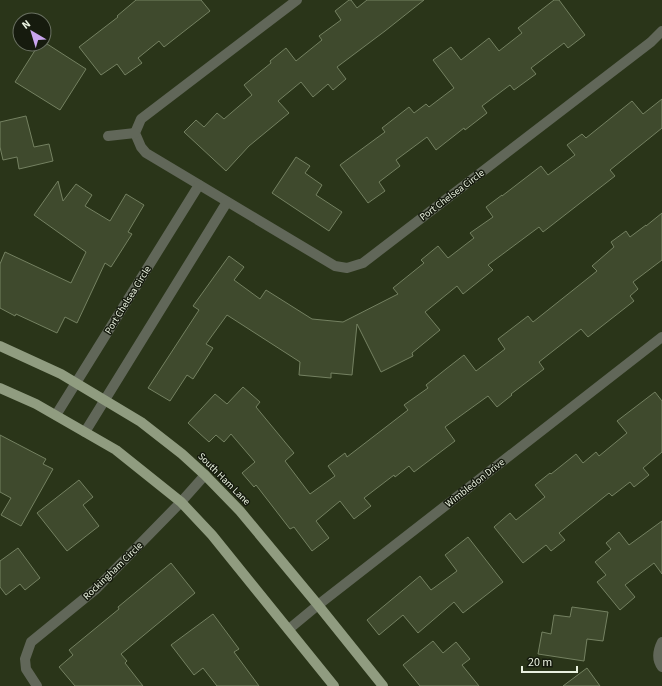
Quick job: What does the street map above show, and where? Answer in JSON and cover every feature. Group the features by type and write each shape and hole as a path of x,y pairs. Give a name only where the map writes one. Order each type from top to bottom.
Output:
{"main road":[{"name":"South Ham Lane","path":"0,346 61,374 141,422 182,454 240,511 383,686"},
{"path":"0,388 36,404 116,450 181,502 212,535 334,686"}],"street":[{"path":"108,136 135,133 141,119 297,0"},
{"name":"Port Chelsea Circle","path":"135,133 141,147 146,153 335,266 347,268 363,263 652,42 662,31"},
{"name":"Port Chelsea Circle","path":"56,415 199,185"},
{"path":"85,432 227,202"},
{"name":"Wimbledon Drive","path":"289,629 662,337"},
{"name":"Rockingham Circle","path":"37,686 26,669 25,664 25,659 31,642 96,589 181,502 205,475"},
{"path":"662,642 658,652 662,667"}],"building":[{"path":"136,0 201,0 210,11 164,47 159,41 138,58 142,63 125,75 117,64 101,75 79,47 118,17 117,16"},
{"path":"351,0 357,8 367,0 424,0 337,67 346,79 333,90 328,84 313,97 301,82 278,101 289,113 249,146 226,171 184,132 196,120 204,127 217,113 224,119 252,95 244,85 271,63 270,61 286,48 296,61 322,40 319,36 341,20 335,11"},
{"path":"554,0 559,0 585,35 568,48 564,43 531,68 536,74 514,90 510,85 482,106 487,113 465,130 464,128 436,150 427,137 396,160 400,166 379,182 385,191 368,203 340,165 385,132 382,128 409,107 414,113 426,104 429,107 454,88 433,60 451,47 461,60 489,38 499,51 522,33 518,28"},
{"path":"52,47 86,69 60,110 15,82 34,52 52,52"},
{"path":"662,99 662,128 610,170 615,176 543,232 539,227 488,265 493,270 463,294 457,286 425,312 440,330 412,353 413,356 381,372 357,324 352,375 331,373 331,378 299,375 300,362 227,315 206,344 213,348 193,379 187,375 170,401 148,388 199,310 193,306 229,256 244,267 234,280 260,299 266,290 312,319 343,322 398,294 393,288 424,263 421,260 438,246 448,258 474,238 470,233 493,217 486,207 541,166 548,175 575,155 567,145 582,134 586,138 632,101 643,114"},
{"path":"26,116 34,147 49,144 53,161 19,169 17,157 3,160 0,147 0,122"},
{"path":"296,157 310,166 305,173 322,185 316,195 342,212 329,231 272,193"},
{"path":"58,181 63,201 76,184 92,195 85,206 110,221 126,194 144,205 128,232 132,234 111,267 105,263 77,323 65,317 57,333 16,314 15,316 0,308 0,264 5,252 71,283 86,252 34,215"},
{"path":"662,213 662,260 633,282 638,289 630,296 634,301 588,337 581,329 539,362 544,369 511,394 512,395 497,407 488,396 445,427 455,441 414,472 409,466 395,477 394,475 364,498 371,506 354,519 340,501 316,521 329,538 312,551 294,527 290,529 256,485 254,487 242,473 255,462 231,434 224,442 216,435 209,442 188,423 215,394 227,404 243,387 260,402 256,407 294,453 285,461 310,494 335,476 328,466 345,453 347,457 408,410 404,405 428,388 426,385 446,369 464,355 476,371 505,349 498,339 528,316 533,322 597,271 592,266 614,247 611,242 626,231 630,237"},
{"path":"655,392 662,401 662,452 643,468 649,475 634,487 630,482 612,496 609,493 559,533 565,540 551,551 546,545 523,563 494,527 510,513 516,520 545,497 535,485 576,454 583,463 596,452 599,456 627,433 617,421"},
{"path":"0,435 46,459 43,464 53,469 21,526 1,515 11,498 0,492"},
{"path":"79,480 93,497 83,505 99,526 67,551 37,513"},
{"path":"662,521 662,574 654,563 625,585 635,597 620,610 597,582 606,575 595,562 611,549 606,543 619,532 629,545"},
{"path":"468,537 503,582 463,613 454,602 418,633 403,615 379,635 367,620 420,576 431,590 457,571 445,555"},
{"path":"18,548 40,578 25,590 20,584 6,595 0,587 0,561"},
{"path":"171,563 195,593 121,654 127,661 125,663 143,686 75,686 59,667 73,655 69,650 119,609 118,607"},
{"path":"572,607 608,612 603,641 587,639 584,661 538,654 542,632 551,634 554,615 570,617"},
{"path":"213,614 239,649 234,652 259,686 217,686 203,668 194,675 171,645"},
{"path":"433,641 443,653 456,642 470,659 462,665 479,686 420,686 403,665"},
{"path":"587,668 600,686 563,686"}]}
